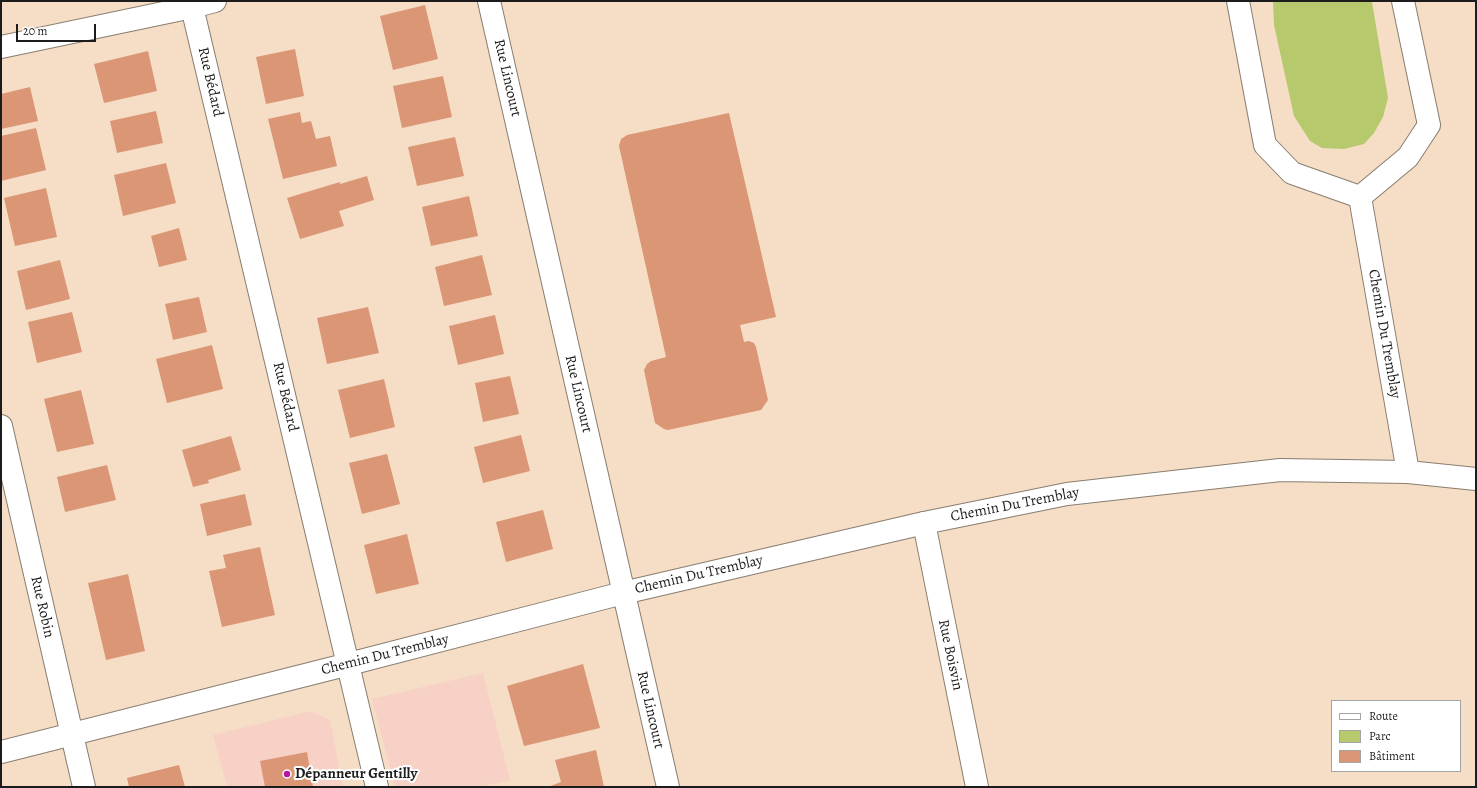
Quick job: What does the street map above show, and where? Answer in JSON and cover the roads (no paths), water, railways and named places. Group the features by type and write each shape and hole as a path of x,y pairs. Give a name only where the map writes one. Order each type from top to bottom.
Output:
{"street":[{"path":"1,47 215,1"},
{"name":"Rue Lincourt","path":"490,1 668,787"},
{"path":"1238,1 1266,145 1292,173 1360,197 1408,157 1429,125 1403,1"},
{"name":"Rue Bédard","path":"192,7 377,787"},
{"name":"Chemin Du Tremblay","path":"1360,197 1408,472"},
{"name":"Rue Robin","path":"1,426 84,787"},
{"name":"Chemin Du Tremblay","path":"1,752 623,593 924,523 1068,494 1280,470 1408,472 1476,479"},
{"name":"Rue Boisvin","path":"924,523 977,787"}],"place":[{"name":"Dépanneur Gentilly","path":"287,774"}]}
